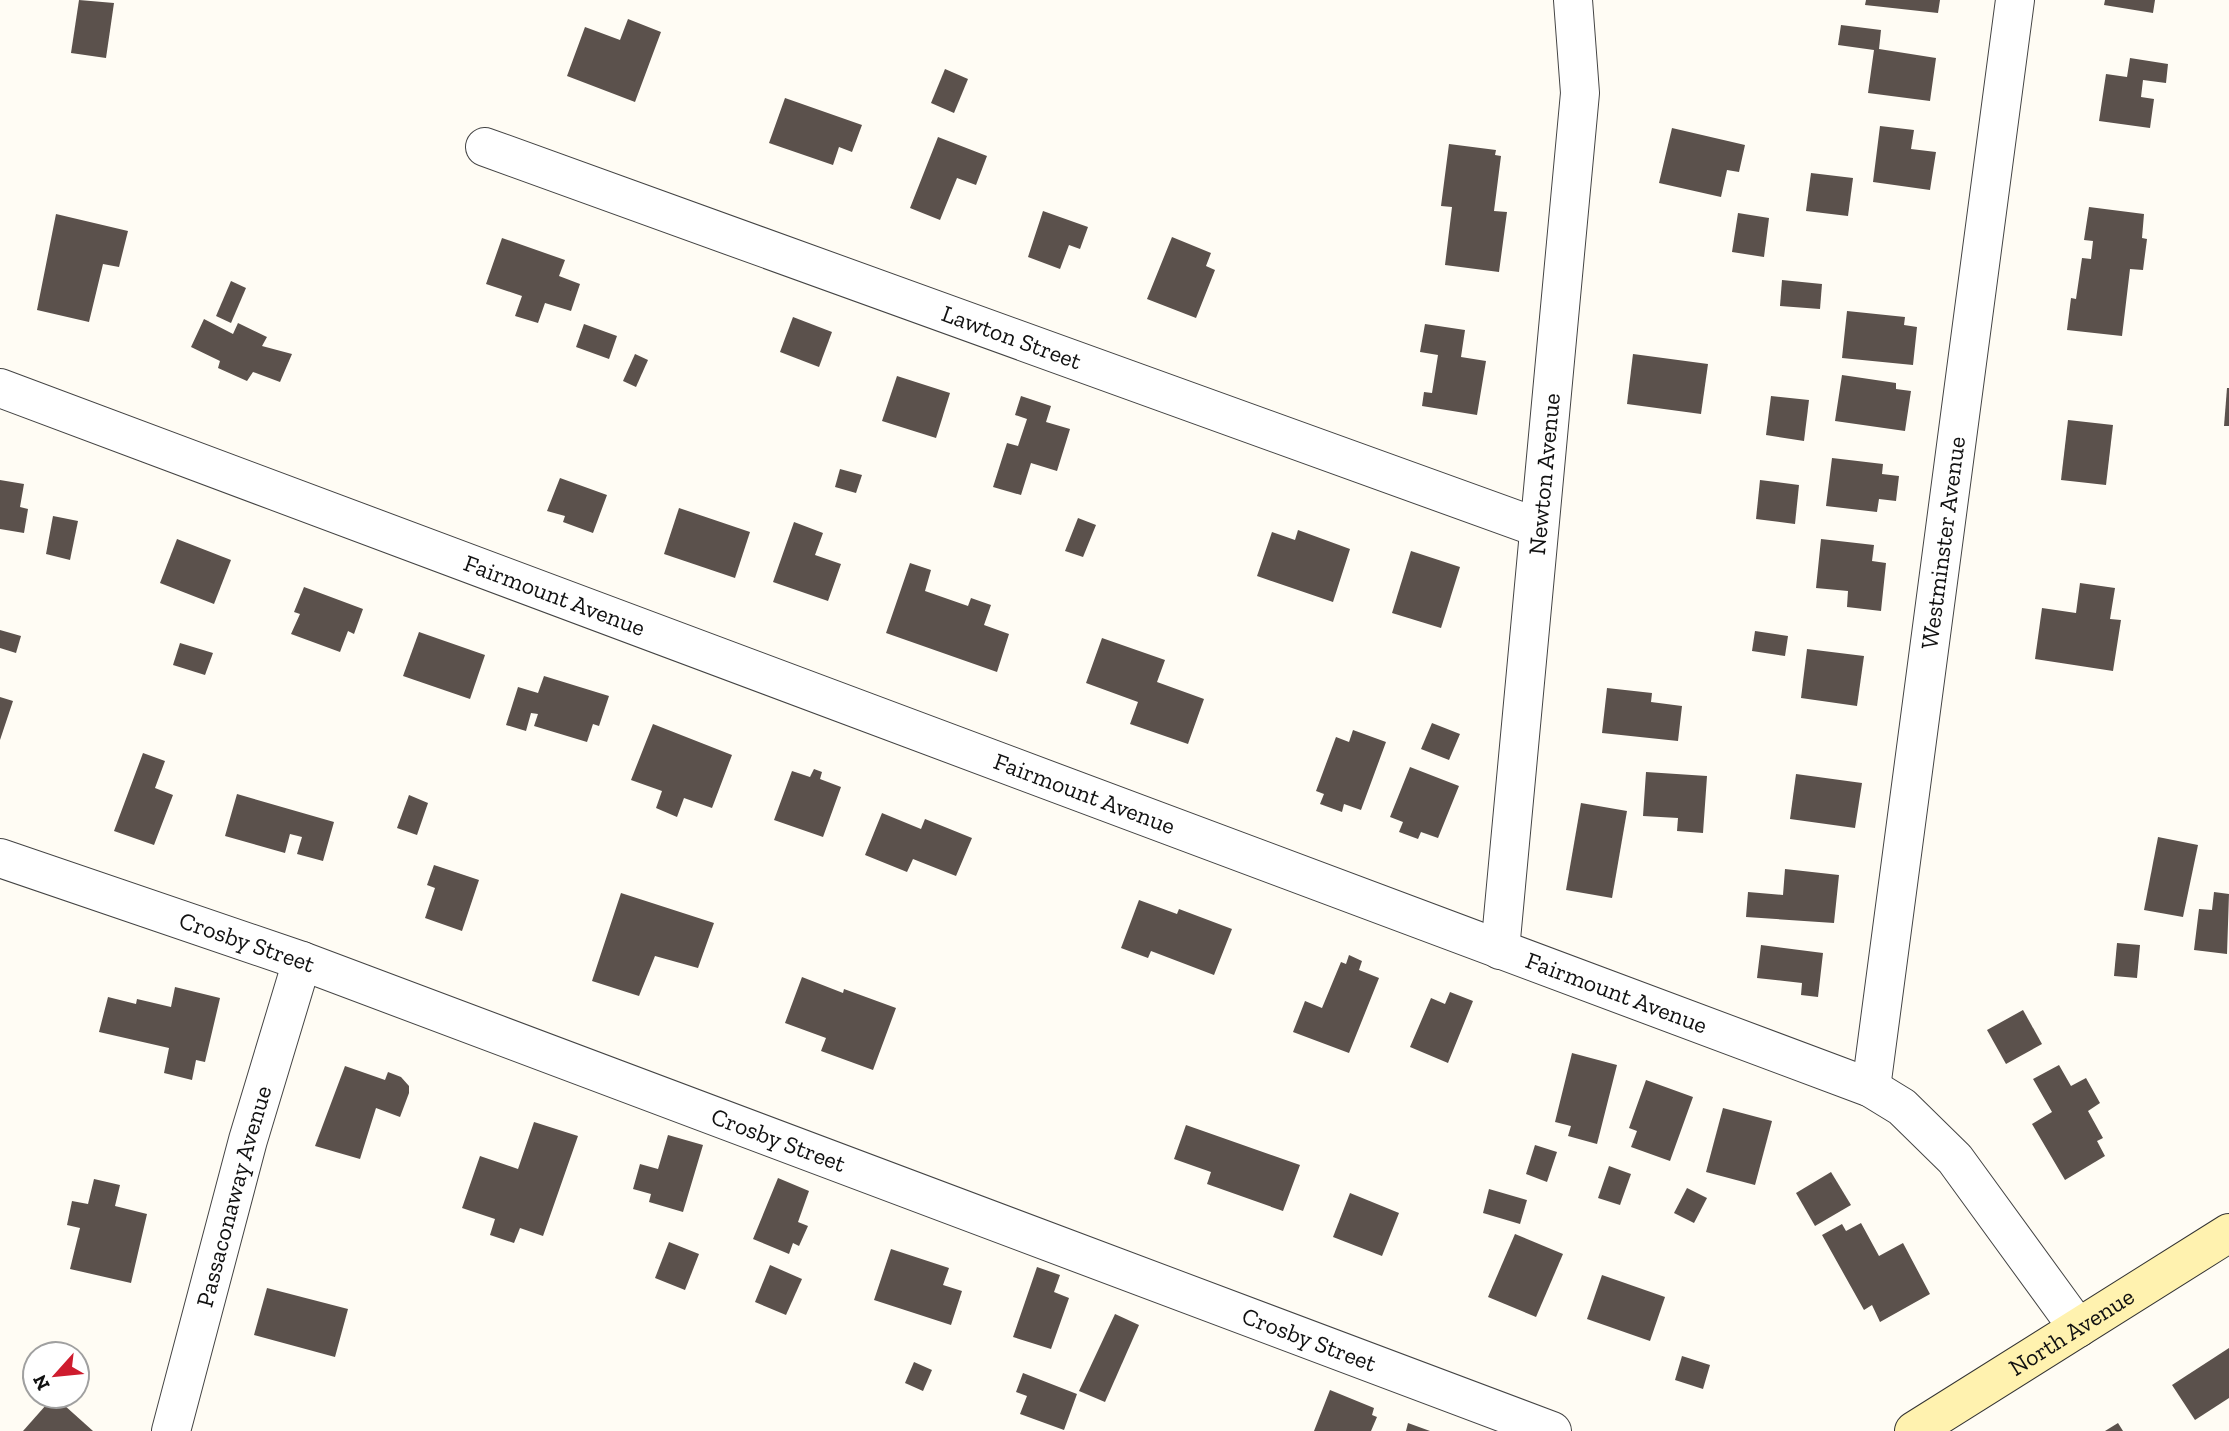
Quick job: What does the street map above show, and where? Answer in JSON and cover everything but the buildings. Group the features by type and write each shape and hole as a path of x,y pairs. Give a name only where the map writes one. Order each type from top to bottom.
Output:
{"main road":[{"name":"North Avenue","path":"1914,1431 2229,1233"}],"street":[{"name":"Newton Avenue","path":"1500,950 1580,93 1573,0"},
{"name":"Westminster Avenue","path":"1871,1088 2015,0"},
{"name":"Lawton Street","path":"485,147 1539,528"},
{"name":"Fairmount Avenue","path":"0,388 1871,1088 1902,1107 1955,1159 2078,1328"},
{"name":"Crosby Street","path":"0,858 302,961 1552,1431"},
{"name":"Passaconaway Avenue","path":"171,1431 248,1140 302,961"}]}
